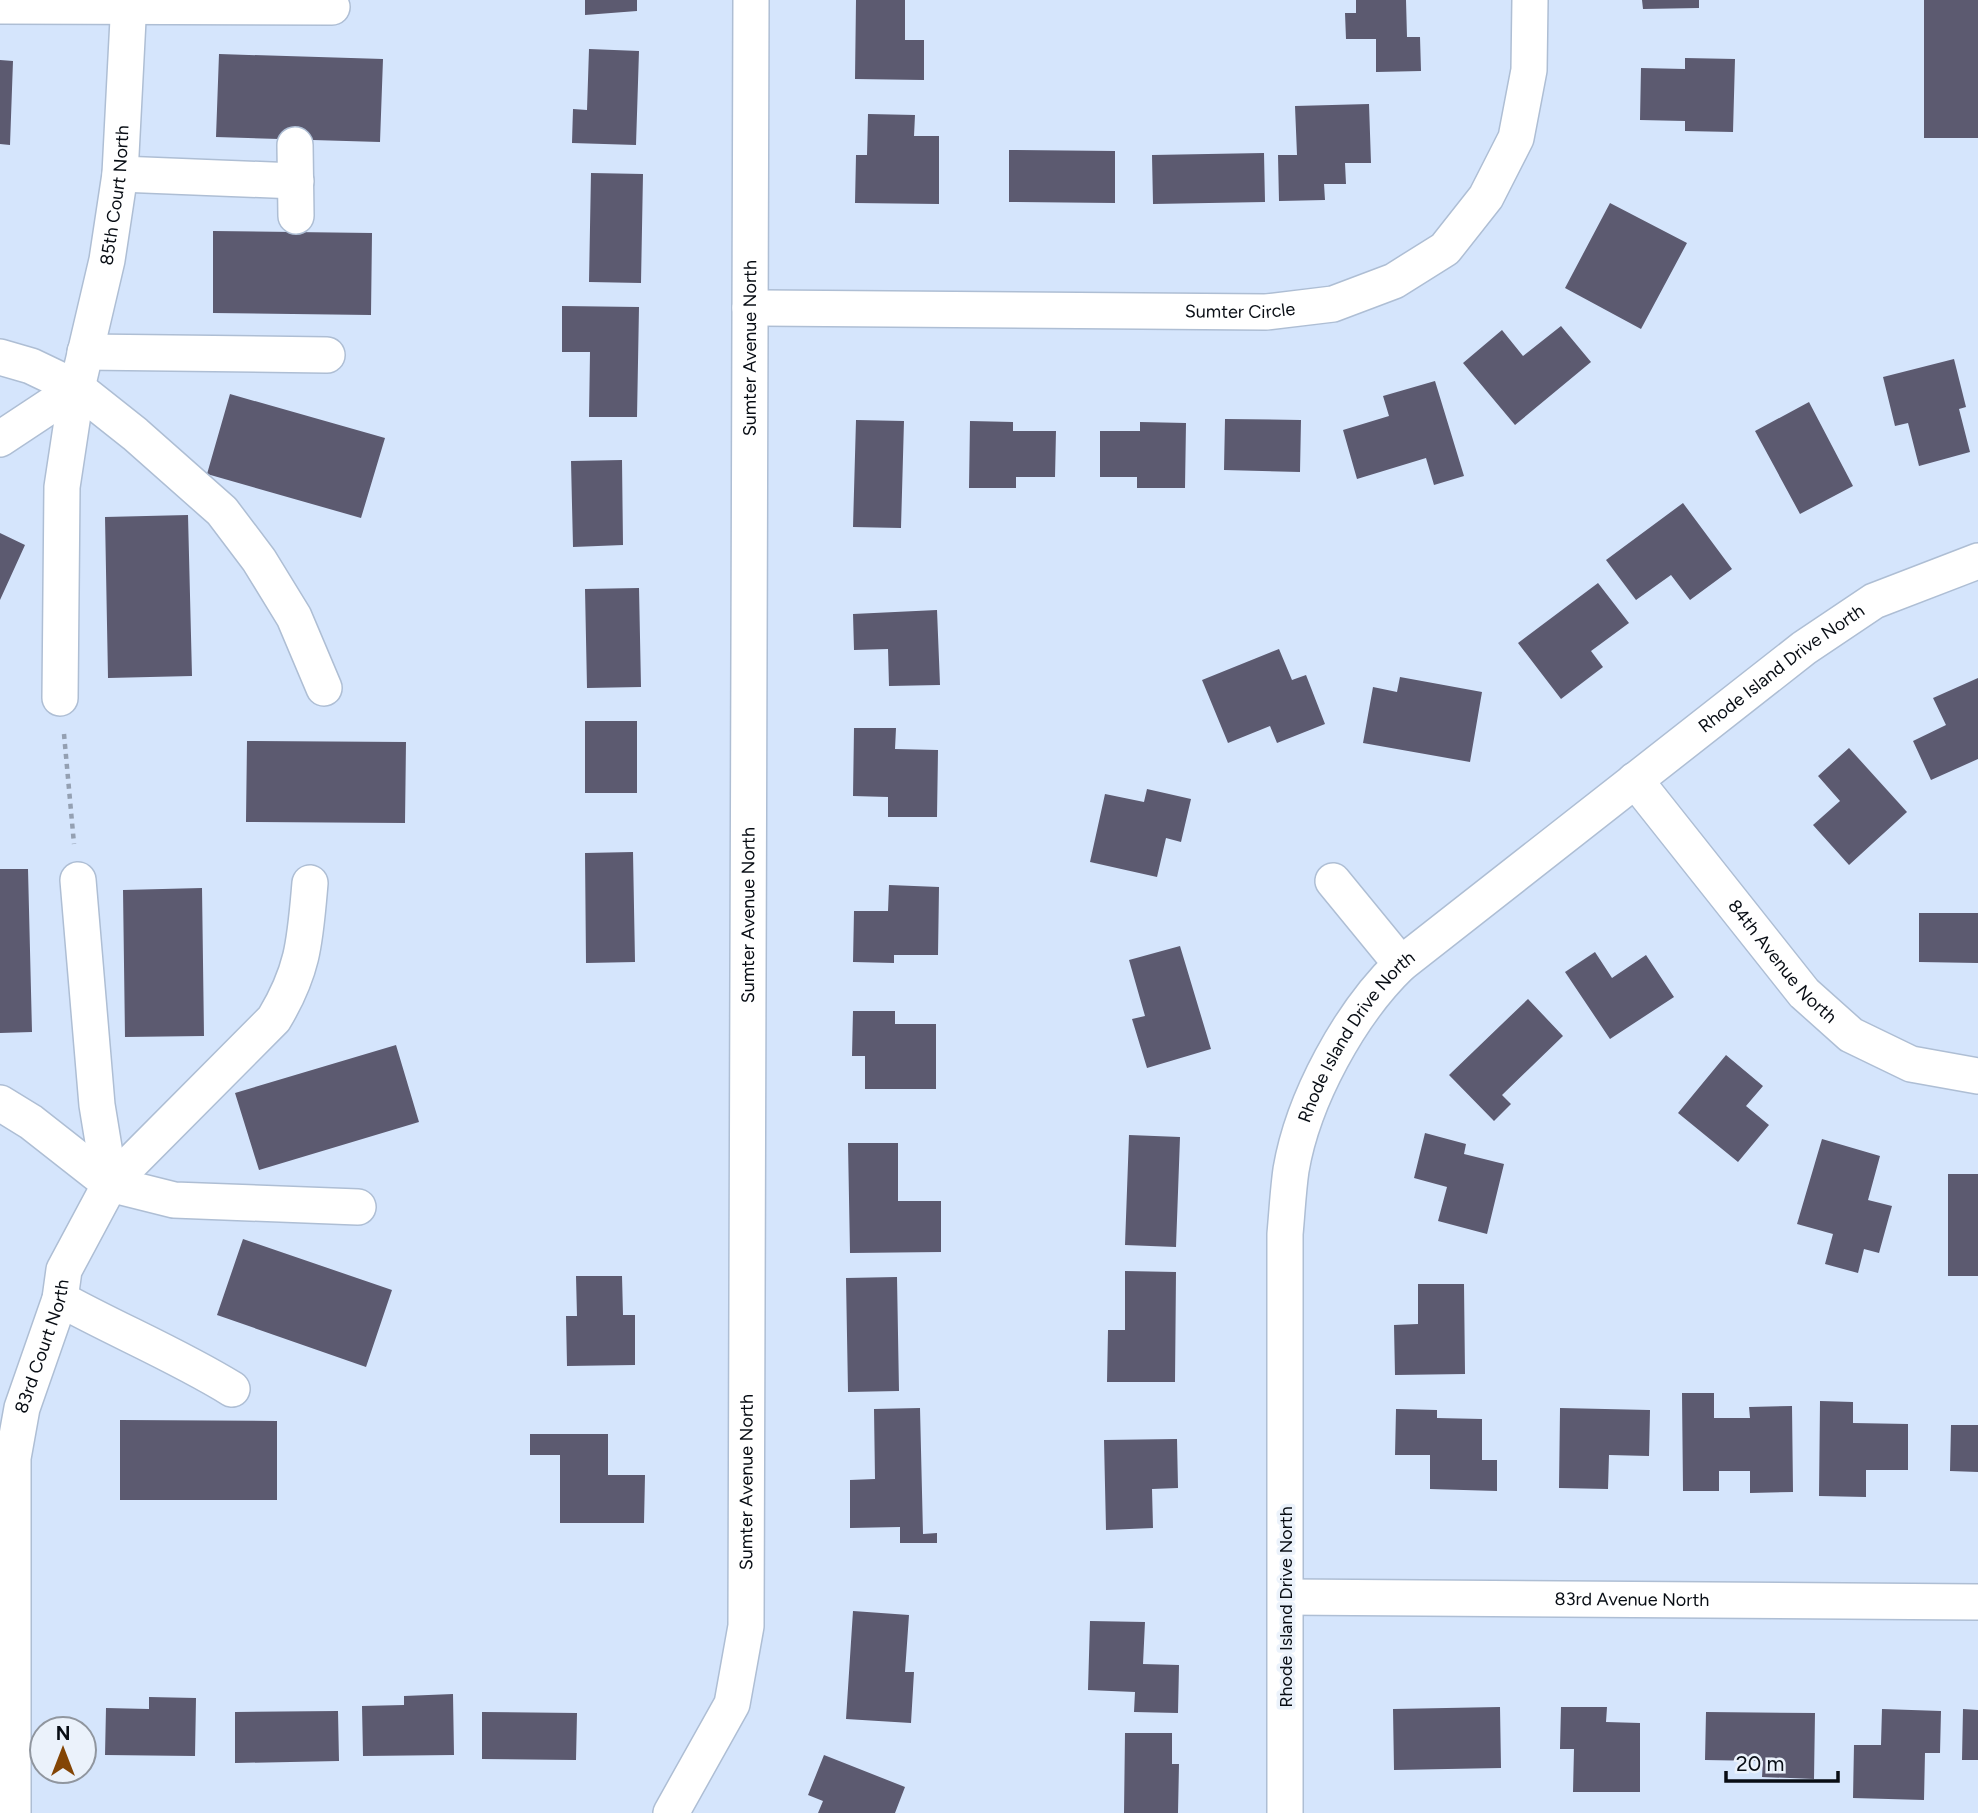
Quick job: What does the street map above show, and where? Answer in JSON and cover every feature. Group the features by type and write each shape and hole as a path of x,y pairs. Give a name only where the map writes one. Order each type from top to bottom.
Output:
{"street":[{"name":"Sumter Avenue North","path":"671,1813 732,1704 746,1626 751,0"},
{"name":"Sumter Circle","path":"750,307 1266,312 1333,304 1394,281 1445,249 1486,197 1516,138 1530,70 1530,0"},
{"path":"0,6 130,4 332,7"},
{"name":"85th Court North","path":"60,698 62,487 77,388 107,260 120,174 130,4"},
{"path":"295,145 296,216"},
{"path":"120,174 296,181"},
{"path":"85,352 327,355"},
{"path":"0,357 31,366 77,388 135,434 222,511 259,560 294,617 324,688"},
{"path":"0,439 77,388"},
{"name":"Rhode Island Drive North","path":"1285,1813 1285,1234 1291,1168 1311,1104 1338,1045 1372,991 1401,964 1804,648 1874,601 1978,561"},
{"name":"84th Avenue North","path":"1635,780 1804,993 1851,1035 1911,1064 1978,1076"},
{"path":"78,880 97,1105 110,1184"},
{"path":"1333,881 1401,964"},
{"name":"83rd Court North","path":"13,1813 11,1407 60,1299 64,1269 110,1184 274,1019 293,987 304,955 310,883"},
{"path":"0,1103 31,1122 110,1184 174,1200 358,1207"},
{"path":"60,1299 123,1334 205,1372 232,1389"},
{"name":"83rd Avenue North","path":"1286,1597 1978,1602"}],"path":[{"path":"60,698 78,880"}],"building":[{"path":"585,0 637,0 637,11 585,15"},
{"path":"856,0 905,0 905,40 924,40 924,80 855,79"},
{"path":"1356,0 1406,0 1407,37 1420,37 1421,71 1376,72 1376,39 1346,39 1345,13 1356,13"},
{"path":"1642,0 1699,0 1699,8 1643,9"},
{"path":"1924,0 1978,0 1978,138 1924,138"},
{"path":"589,49 639,51 636,145 572,143 573,109 587,110"},
{"path":"219,54 383,59 380,142 216,137"},
{"path":"1685,58 1735,59 1733,132 1685,131 1685,121 1640,120 1641,68 1685,69"},
{"path":"0,60 13,61 10,145 0,144"},
{"path":"1369,104 1371,163 1345,163 1346,184 1324,184 1325,200 1279,201 1278,155 1297,155 1295,106"},
{"path":"868,114 915,115 914,136 939,136 939,204 855,203 856,155 867,155"},
{"path":"1009,150 1115,151 1115,203 1009,202"},
{"path":"1264,153 1265,202 1153,204 1152,155"},
{"path":"591,173 643,174 641,283 589,282"},
{"path":"1610,203 1687,243 1641,329 1565,288"},
{"path":"213,231 372,233 371,315 213,313"},
{"path":"562,306 639,307 637,417 589,417 590,352 562,352"},
{"path":"1561,326 1591,362 1515,425 1463,363 1502,330 1523,356"},
{"path":"1954,359 1966,407 1959,409 1970,452 1919,466 1908,423 1895,426 1883,377"},
{"path":"1435,381 1464,476 1434,485 1426,458 1357,479 1343,430 1389,416 1383,396"},
{"path":"230,394 385,438 361,518 207,474"},
{"path":"1809,402 1853,486 1800,514 1755,431"},
{"path":"1225,419 1301,420 1300,472 1224,470"},
{"path":"856,420 904,421 901,528 853,527"},
{"path":"970,421 1013,422 1013,431 1056,431 1055,477 1016,477 1016,488 969,488"},
{"path":"1140,422 1186,423 1185,488 1137,488 1137,477 1100,477 1100,431 1140,431"},
{"path":"622,460 623,545 573,547 571,461"},
{"path":"1683,503 1732,569 1690,600 1671,575 1636,600 1606,560"},
{"path":"188,515 192,676 108,678 105,517"},
{"path":"0,533 25,545 0,600"},
{"path":"1598,583 1629,623 1591,651 1603,667 1561,699 1518,643"},
{"path":"639,588 641,687 587,688 585,589"},
{"path":"937,610 940,685 889,686 888,649 854,650 853,614"},
{"path":"1279,649 1292,680 1306,675 1325,724 1277,743 1270,726 1228,743 1202,680"},
{"path":"1400,677 1482,692 1470,762 1363,743 1373,687 1397,692"},
{"path":"1978,678 1978,759 1931,780 1913,741 1946,725 1933,698"},
{"path":"585,721 637,721 637,793 585,793"},
{"path":"854,728 896,728 895,749 938,750 937,817 888,817 888,797 853,796"},
{"path":"247,741 406,742 405,823 246,822"},
{"path":"1849,748 1907,812 1849,865 1813,825 1840,801 1818,776"},
{"path":"1147,789 1191,799 1181,842 1166,838 1157,877 1090,862 1105,794 1144,802"},
{"path":"633,852 635,962 586,963 585,853"},
{"path":"0,869 28,869 32,1032 0,1033"},
{"path":"889,885 939,887 938,955 894,955 894,963 853,962 854,911 888,911"},
{"path":"202,888 204,1036 125,1037 123,890"},
{"path":"1919,913 1978,913 1978,963 1919,962"},
{"path":"1180,946 1211,1049 1147,1068 1132,1019 1145,1016 1129,960"},
{"path":"1595,952 1612,978 1646,955 1674,997 1610,1039 1565,972"},
{"path":"1528,999 1563,1036 1502,1095 1511,1104 1494,1121 1449,1075"},
{"path":"853,1011 895,1011 895,1024 936,1024 936,1089 865,1089 865,1056 852,1056"},
{"path":"396,1045 419,1122 259,1170 235,1093"},
{"path":"1726,1055 1763,1086 1746,1106 1769,1125 1738,1162 1678,1113"},
{"path":"1425,1133 1466,1144 1464,1154 1504,1164 1487,1234 1438,1221 1447,1187 1414,1178"},
{"path":"1129,1135 1180,1137 1176,1247 1125,1245"},
{"path":"1822,1139 1880,1156 1868,1200 1892,1206 1879,1253 1864,1249 1858,1273 1825,1264 1833,1234 1797,1224"},
{"path":"848,1143 898,1143 898,1201 941,1201 941,1252 850,1253"},
{"path":"1948,1174 1978,1174 1978,1276 1948,1276"},
{"path":"243,1239 392,1290 366,1367 217,1315"},
{"path":"1125,1271 1176,1272 1175,1382 1107,1382 1108,1330 1125,1330"},
{"path":"576,1276 622,1276 623,1315 635,1315 635,1365 567,1366 566,1316 577,1316"},
{"path":"897,1277 899,1391 848,1392 846,1278"},
{"path":"1418,1284 1464,1284 1465,1374 1395,1375 1394,1325 1418,1324"},
{"path":"1682,1393 1714,1393 1714,1418 1750,1418 1749,1407 1792,1406 1793,1492 1750,1493 1750,1471 1719,1471 1719,1491 1683,1491"},
{"path":"1820,1401 1853,1402 1853,1423 1908,1424 1908,1470 1866,1470 1866,1497 1819,1496"},
{"path":"920,1408 923,1534 937,1533 937,1543 900,1543 900,1527 850,1528 850,1480 875,1479 874,1409"},
{"path":"1560,1408 1650,1410 1649,1456 1609,1455 1608,1489 1559,1488"},
{"path":"1396,1409 1437,1410 1437,1418 1482,1419 1482,1460 1497,1460 1497,1491 1430,1489 1430,1455 1395,1455"},
{"path":"120,1420 277,1421 277,1500 120,1500"},
{"path":"1951,1425 1978,1425 1978,1472 1950,1471"},
{"path":"530,1434 608,1434 608,1475 645,1475 644,1523 560,1523 560,1455 530,1455"},
{"path":"1177,1439 1178,1488 1152,1489 1153,1528 1106,1530 1104,1440"},
{"path":"853,1611 909,1615 905,1672 914,1672 911,1723 846,1719"},
{"path":"1090,1621 1145,1622 1143,1664 1179,1665 1178,1713 1134,1712 1135,1692 1088,1690"},
{"path":"453,1694 454,1755 363,1756 362,1706 404,1705 404,1696"},
{"path":"149,1697 196,1698 195,1756 105,1755 106,1708 149,1709"},
{"path":"1500,1707 1501,1768 1394,1770 1393,1709"},
{"path":"1561,1707 1607,1707 1606,1722 1640,1723 1640,1792 1573,1792 1574,1749 1560,1749"},
{"path":"1882,1709 1941,1711 1940,1753 1925,1753 1924,1800 1853,1798 1854,1745 1881,1745"},
{"path":"1963,1709 1978,1710 1978,1760 1962,1760"},
{"path":"338,1711 339,1761 235,1763 235,1712"},
{"path":"482,1712 577,1713 576,1760 482,1759"},
{"path":"1706,1712 1815,1713 1814,1779 1762,1777 1763,1761 1705,1760"},
{"path":"1125,1733 1172,1733 1172,1764 1179,1764 1178,1813 1124,1813"},
{"path":"824,1755 905,1787 895,1813 818,1813 823,1801 808,1795"}]}
